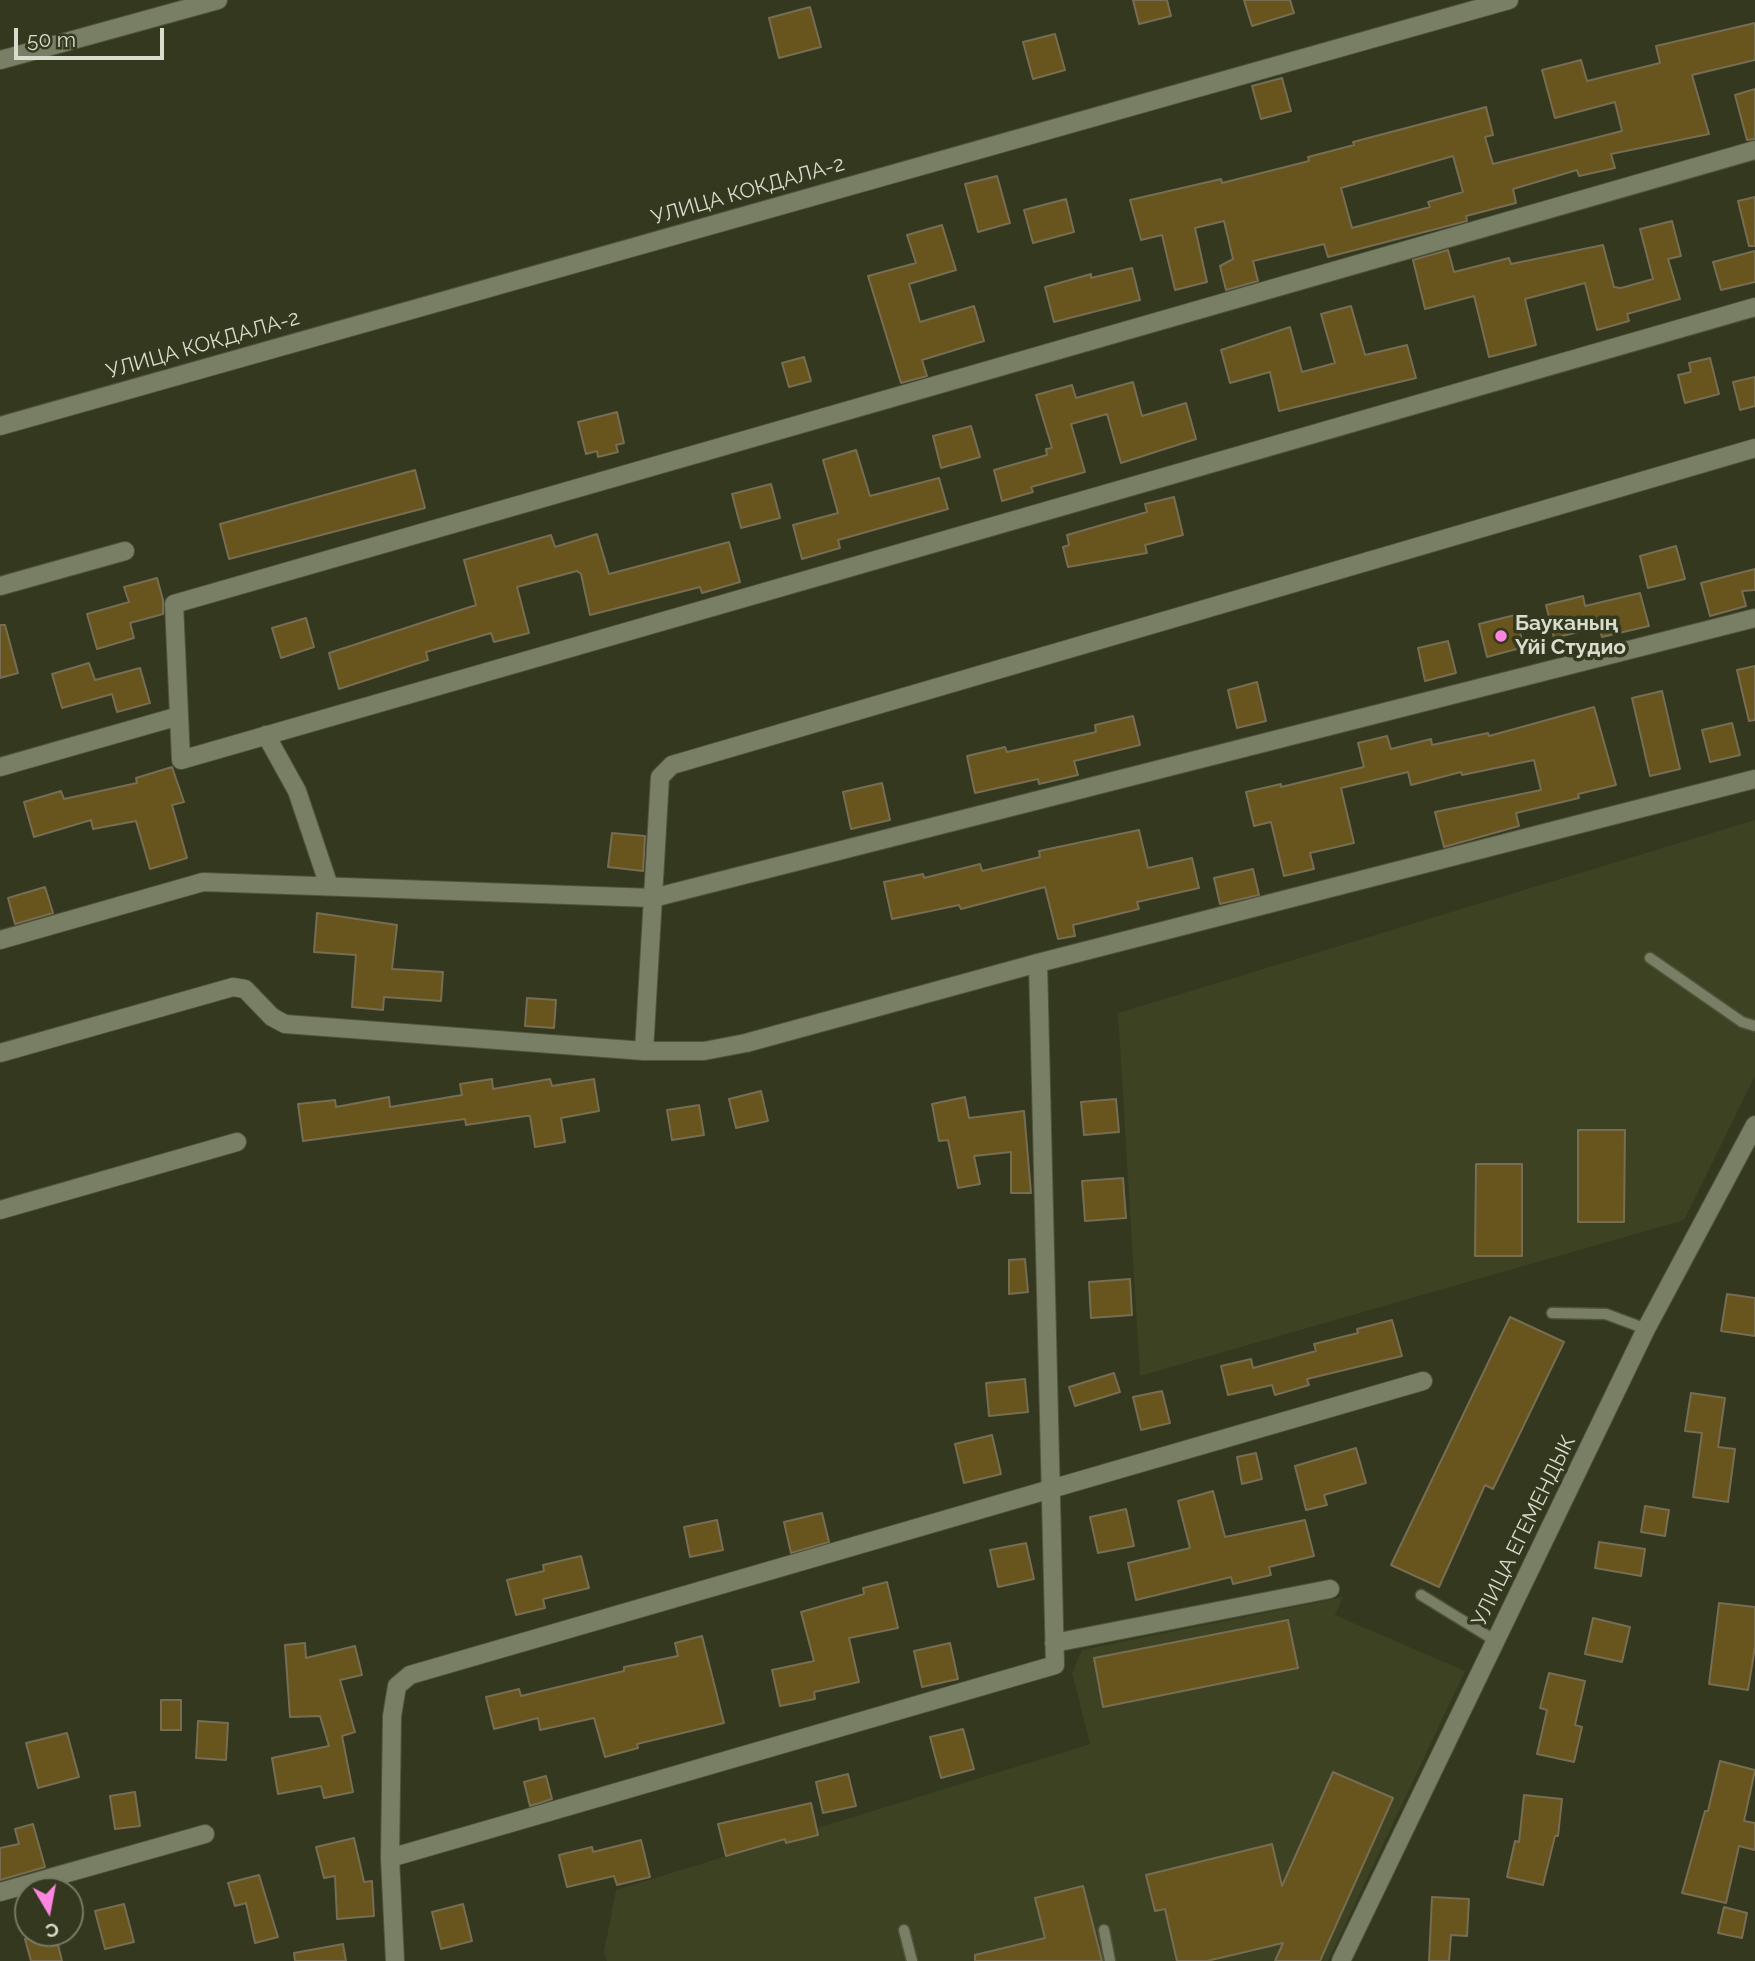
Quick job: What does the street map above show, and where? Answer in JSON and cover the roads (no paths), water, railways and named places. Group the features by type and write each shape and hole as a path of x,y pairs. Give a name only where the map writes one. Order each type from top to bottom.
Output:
{"street":[{"path":"0,60 218,0"},
{"name":"УЛИЦА КОКДАЛА-2","path":"0,426 1509,0"},
{"path":"1755,150 174,604 181,760 1755,307"},
{"path":"644,1051 660,777 672,765 1755,448"},
{"path":"0,586 125,551"},
{"path":"0,940 203,882 653,898 1755,618"},
{"path":"0,767 179,716"},
{"path":"266,735 297,791 329,886"},
{"path":"0,1053 233,987 245,989 272,1017 285,1024 644,1051 704,1051 746,1043 1038,963 1755,779"},
{"path":"390,1858 1055,1665 1038,963"},
{"name":"УЛИЦА ЕГЕМЕНДЫК","path":"1341,1961 1646,1329 1755,1125"},
{"path":"0,1210 237,1142"},
{"path":"395,1961 390,1858 392,1716 397,1686 410,1675 1423,1381"},
{"path":"1054,1643 1330,1589"},
{"path":"0,1892 205,1833"}],"lane":[{"path":"1650,958 1742,1022 1755,1026"},
{"path":"1552,1313 1606,1314 1646,1329"},
{"path":"1421,1595 1496,1641"},
{"path":"904,1930 912,1961"},
{"path":"1104,1930 1110,1961"}],"place":[{"name":"Бауканың Үйі Студио","path":"1501,636"}]}
